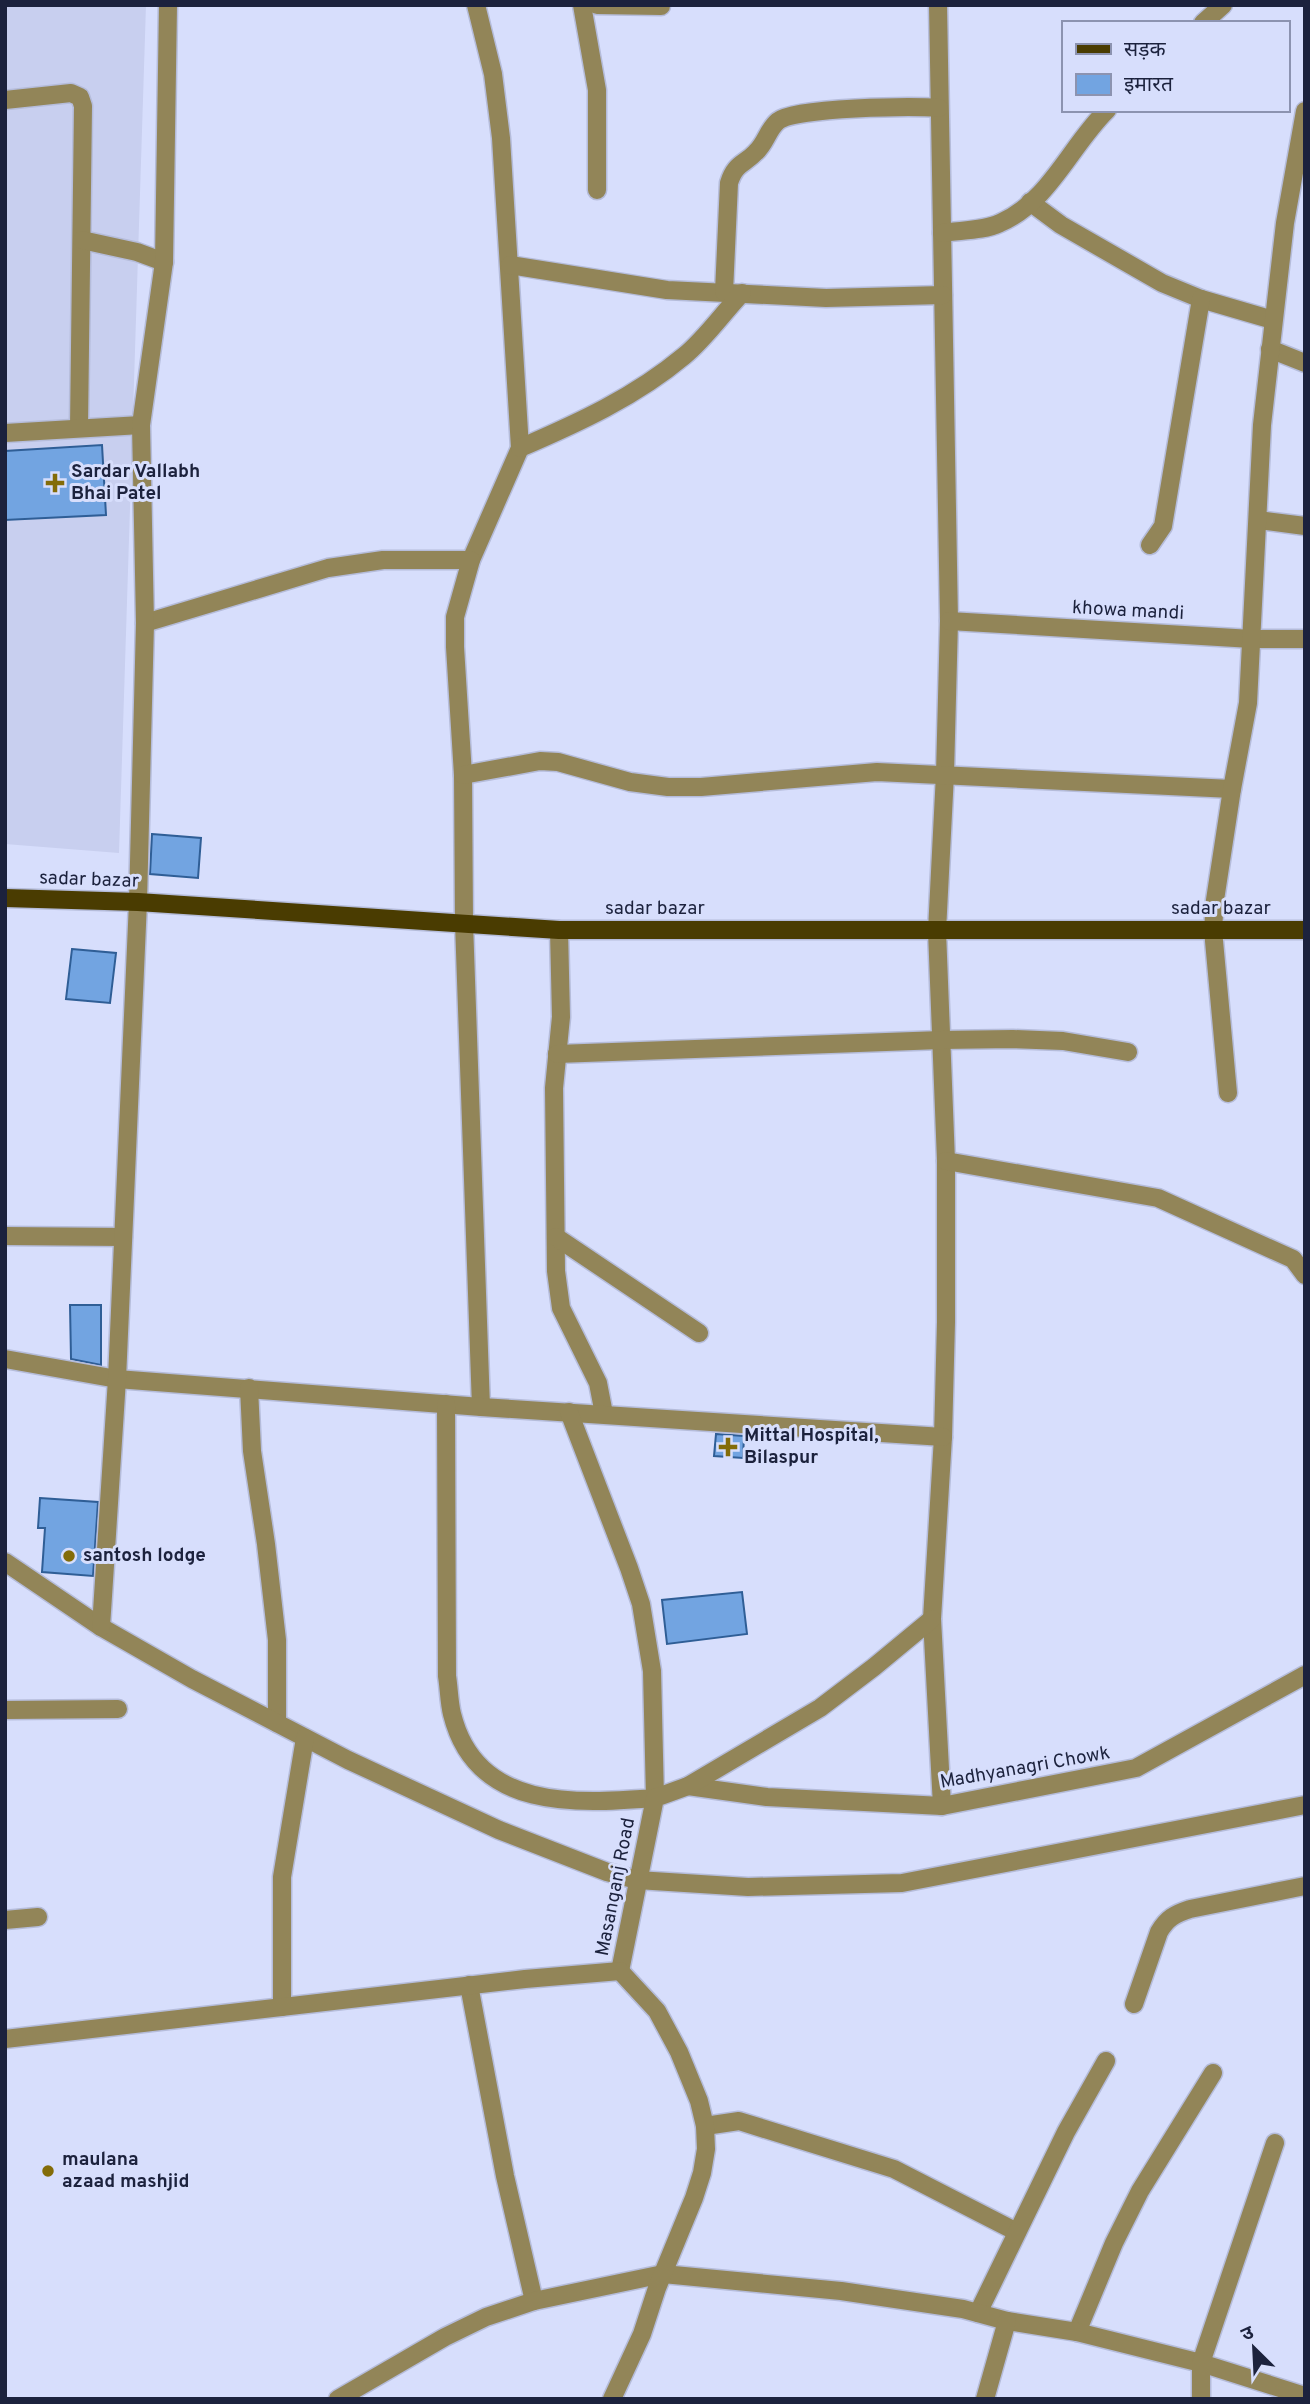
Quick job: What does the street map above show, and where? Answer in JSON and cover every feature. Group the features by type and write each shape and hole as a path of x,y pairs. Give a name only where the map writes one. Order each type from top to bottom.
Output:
{"main road":[{"name":"sadar bazar","path":"5,898 138,902 559,930 1305,930"}],"street":[{"path":"101,1627 117,1379 138,902 145,623 141,425 164,262 168,5"},
{"path":"476,5 493,74 501,138 520,448 471,559 455,617 463,775 464,923 481,1407"},
{"path":"582,5 597,90 597,190"},
{"path":"597,5 661,6"},
{"path":"938,5 948,621 945,774 937,931 946,1161 946,1322 943,1437 932,1619 942,1806"},
{"path":"1205,21 1223,5"},
{"path":"5,100 71,93 80,97 83,119 79,428"},
{"path":"520,448 580,422 624,398 685,356 733,292 729,183 732,171 754,155 780,119 818,112 889,106 939,108"},
{"path":"1228,1093 1213,930 1219,872 1248,703 1262,425 1285,223 1305,111"},
{"path":"942,233 1000,223 1037,197 1105,112"},
{"path":"1030,202 1061,225 1162,283 1201,299 1273,320"},
{"path":"82,240 137,252 164,262"},
{"path":"510,265 667,289 826,298 943,295"},
{"path":"1150,545 1163,526 1201,299"},
{"path":"1270,349 1305,363"},
{"path":"5,433 141,425"},
{"path":"1258,520 1305,526"},
{"path":"145,623 328,568 383,560 471,559"},
{"name":"khowa mandi","path":"948,621 1252,639 1305,639"},
{"path":"463,775 540,761 558,762 630,782 668,787 701,787 877,772 1232,789"},
{"path":"559,930 561,1017 554,1138 556,1271 561,1308 598,1383 604,1414"},
{"path":"557,1054 941,1040 1063,1041 1128,1052"},
{"path":"946,1161 1158,1198 1299,1259 1305,1275"},
{"path":"5,1236 123,1237"},
{"path":"556,1237 699,1333"},
{"path":"5,1359 117,1379 481,1407 943,1437"},
{"path":"248,1388 252,1451 277,1640 277,1723"},
{"path":"446,1404 447,1676 451,1712 459,1735 475,1761 503,1784 540,1798 601,1802 655,1798 652,1671 641,1604 569,1412"},
{"path":"5,1562 101,1627 192,1679 306,1738 499,1830 637,1881 748,1887 902,1883 1305,1805"},
{"name":"Masanganj Road","path":"612,2399 642,2334 702,2173 706,2148 705,2126 699,2101 679,2052 657,2011 621,1971 655,1798 688,1786 820,1708 932,1619"},
{"name":"Madhyanagri Chowk","path":"688,1786 767,1797 942,1806 1136,1768 1305,1675"},
{"path":"5,1710 118,1709"},
{"path":"282,2007 282,1877 306,1738"},
{"path":"1133,2004 1159,1933 1165,1922 1174,1915 1190,1909 1305,1886"},
{"path":"5,1920 37,1917"},
{"path":"5,2039 469,1985 621,1971"},
{"path":"469,1985 505,2176 534,2301"},
{"path":"978,2313 1066,2132 1106,2061"},
{"path":"1077,2332 1114,2243 1140,2191 1213,2073"},
{"path":"705,2126 739,2121 894,2169 1017,2232"},
{"path":"1201,2399 1201,2363 1275,2143"},
{"path":"338,2399 445,2337 486,2317 534,2301 663,2274 841,2291 978,2313 1007,2321 1077,2332 1201,2363 1305,2396"},
{"path":"985,2399 1007,2321"}],"shaded area":[{"path":"5,5 146,5 119,853 5,844"}],"building":[{"name":"Sardar Vallabh Bhai Patel","path":"102,445 106,515 5,520 5,451"},
{"path":"152,834 201,838 198,878 150,874"},
{"path":"72,949 116,953 110,1003 66,999"},
{"path":"70,1305 101,1305 101,1365 71,1359"},
{"path":"716,1434 744,1436 743,1458 714,1456"},
{"path":"40,1498 98,1502 93,1576 42,1572 45,1528 38,1528"},
{"path":"742,1592 747,1634 667,1644 662,1600"}],"place":[{"name":"Sardar Vallabh Bhai Patel","path":"55,483"},
{"name":"Mittal Hospital, Bilaspur","path":"728,1447"},
{"name":"santosh lodge","path":"69,1556"},
{"name":"maulana azaad mashjid","path":"48,2171"}]}
